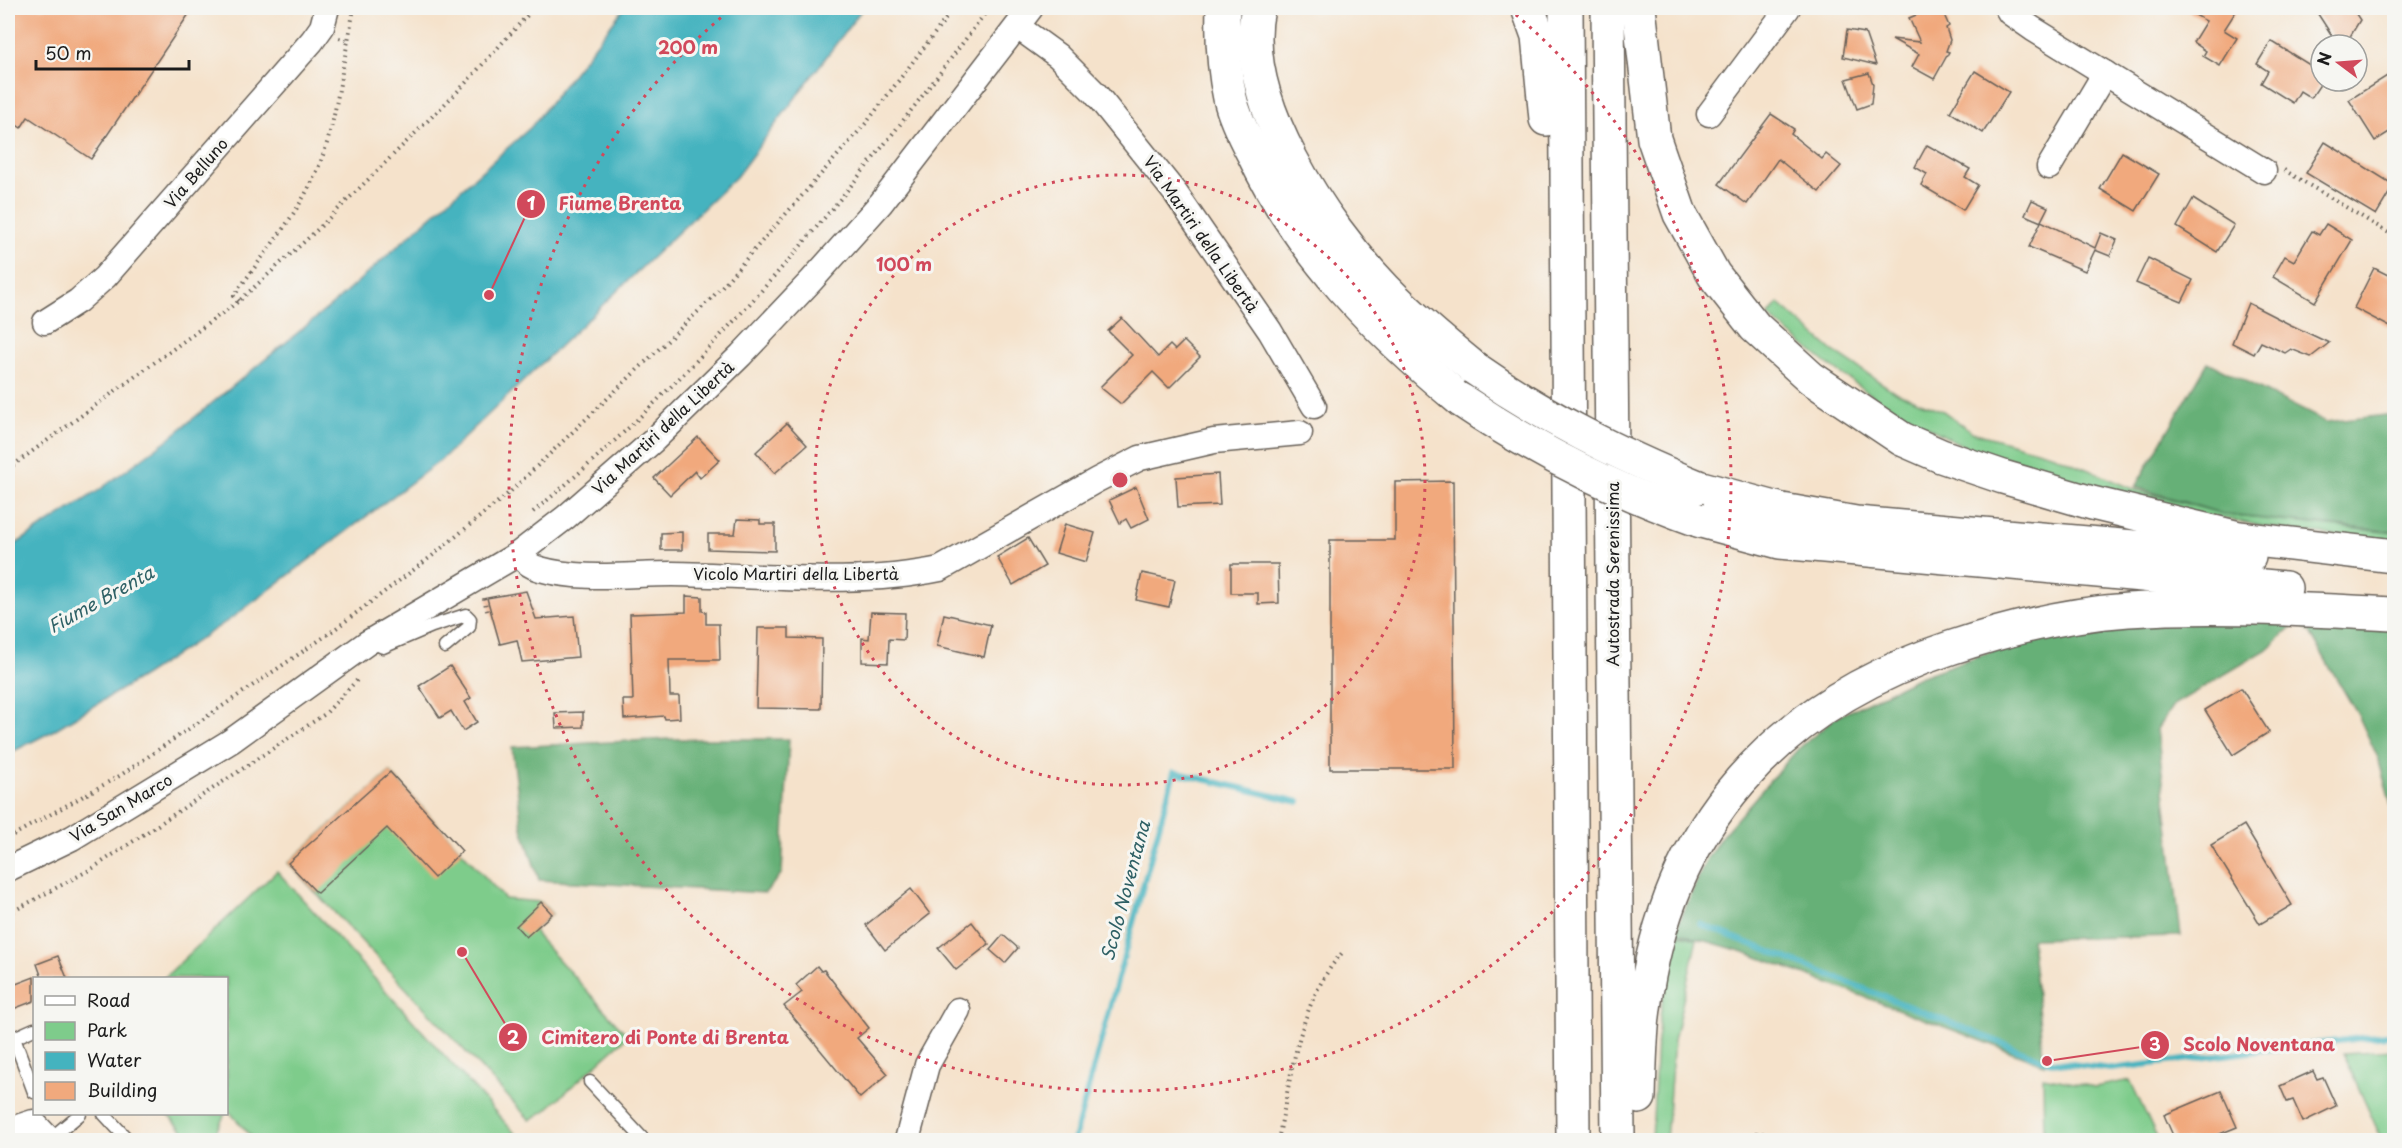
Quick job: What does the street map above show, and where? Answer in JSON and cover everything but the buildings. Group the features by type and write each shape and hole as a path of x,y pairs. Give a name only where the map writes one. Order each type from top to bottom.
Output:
{"highway":[{"path":"1223,8 1222,55 1230,100 1247,142 1275,197 1314,253 1355,302 1409,357 1462,400 1515,437 1575,468 1635,497 1698,520 1780,542 2394,597"},
{"path":"1258,8 1254,36 1258,72 1273,118 1308,187 1345,241 1386,290 1474,368 1525,404 1581,435 1698,487 1782,510 1856,524 2394,569"},
{"path":"1528,8 1538,36 1544,81 1548,222 1570,325"},
{"path":"1566,8 1570,325 1573,1140"},
{"name":"Autostrada Serenissima","path":"1608,8 1618,1140"},
{"path":"1638,8 1654,139 1680,214 1714,275 1755,327 1810,378 1902,439 1941,456 2003,477 2091,503 2240,537 2394,556"},
{"path":"1639,1140 1644,1007 1653,959 1674,892 1709,824 1730,795 1773,745 1830,702 1896,668 1973,640 2061,620 2126,610 2198,608 2275,608 2394,614"}],"street":[{"name":"Via Belluno","path":"45,322 78,301 105,278 312,41 322,27 327,8"},
{"path":"1709,114 1788,8"},
{"path":"2007,8 2010,13 2033,29 2105,73 2271,169"},
{"name":"Via Martiri della Libertà","path":"231,741 368,642 518,554 566,517 653,441 741,355 881,203 1024,17 1095,93 1176,194 1270,332 1314,406"},
{"path":"2049,167 2105,73"},
{"name":"Vicolo Martiri della Libertà","path":"518,554 526,563 538,569 589,574 848,578 914,574 940,569 1140,458 1214,441 1300,433"},
{"name":"Via San Marco","path":"8,869 72,838 231,741"},
{"path":"907,1140 927,1065 958,1010"},
{"path":"8,1130 34,1118 49,1140"}],"lane":[{"path":"368,642 383,647 432,626 466,615 470,619 469,627 445,647"},
{"path":"33,1029 11,1039 33,1090"},
{"path":"590,1082 644,1140"},
{"path":"49,1140 78,1115"},
{"path":"106,1115 128,1140"}],"path":[{"path":"8,469 238,301 316,231 461,88 534,8"},
{"path":"8,838 121,774 327,635 432,556 510,492 710,300 867,122 954,8"},
{"path":"529,515 598,456 743,313 821,225 873,161 989,8"},
{"path":"238,301 234,296 303,197 319,167 330,134 348,41"},
{"path":"2271,169 2394,236"},
{"path":"485,599 488,615"},
{"path":"8,914 93,868 325,714 363,673 368,642"},
{"path":"1278,1140 1307,1019 1329,967 1342,953"},
{"path":"1756,1133 1772,1134 1783,1140"}],"green space":[{"path":"1778,303 1833,351 1895,392 1943,411 1972,432 2054,455 2133,489 2227,515 2394,533 2394,541 2289,531 2167,508 1975,452 1886,405 1826,363 1768,316"},
{"path":"2208,362 2326,422 2394,414 2394,532 2226,515 2135,487"},
{"path":"2228,615 2394,623 2394,803 2391,805 2378,758 2358,715 2310,633 2298,622 2266,650 2173,705 2157,729 2181,936 2031,939 2044,1064 1744,952 1675,932 1706,860 1720,838 1797,750 1835,718 1919,677 2003,647 2054,634"},
{"path":"671,739 789,739 782,873 765,893 539,880 522,828 512,747"},
{"path":"390,772 505,899 541,902 552,914 534,930 538,937 628,1036 545,1111 530,1120 288,863"},
{"path":"277,871 521,1140 254,1140 228,1110 228,977 165,977"},
{"path":"1675,934 1697,939 1674,1040 1666,1140 1652,1140 1657,1039 1670,948"},
{"path":"2394,1050 2394,1140 2382,1140 2343,1053"},
{"path":"2043,1077 2095,1087 2130,1080 2158,1140 2044,1140"},
{"path":"168,1115 224,1115 212,1140 192,1140"}],"water":[{"path":"624,8 863,8 736,177 441,460 232,618 145,675 49,733 8,754 8,549 95,493 167,440 334,303 531,127"}],"waterway":[{"name":"Scolo Noventana","path":"1074,1140 1174,772 1299,802"},
{"name":"Scolo Noventana","path":"1700,924 2047,1061 2111,1069 2394,1034"}],"place":[{"name":"Fiume Brenta","path":"489,295"},
{"name":"Cimitero di Ponte di Brenta","path":"462,952"},
{"name":"Scolo Noventana","path":"2047,1061"}]}
